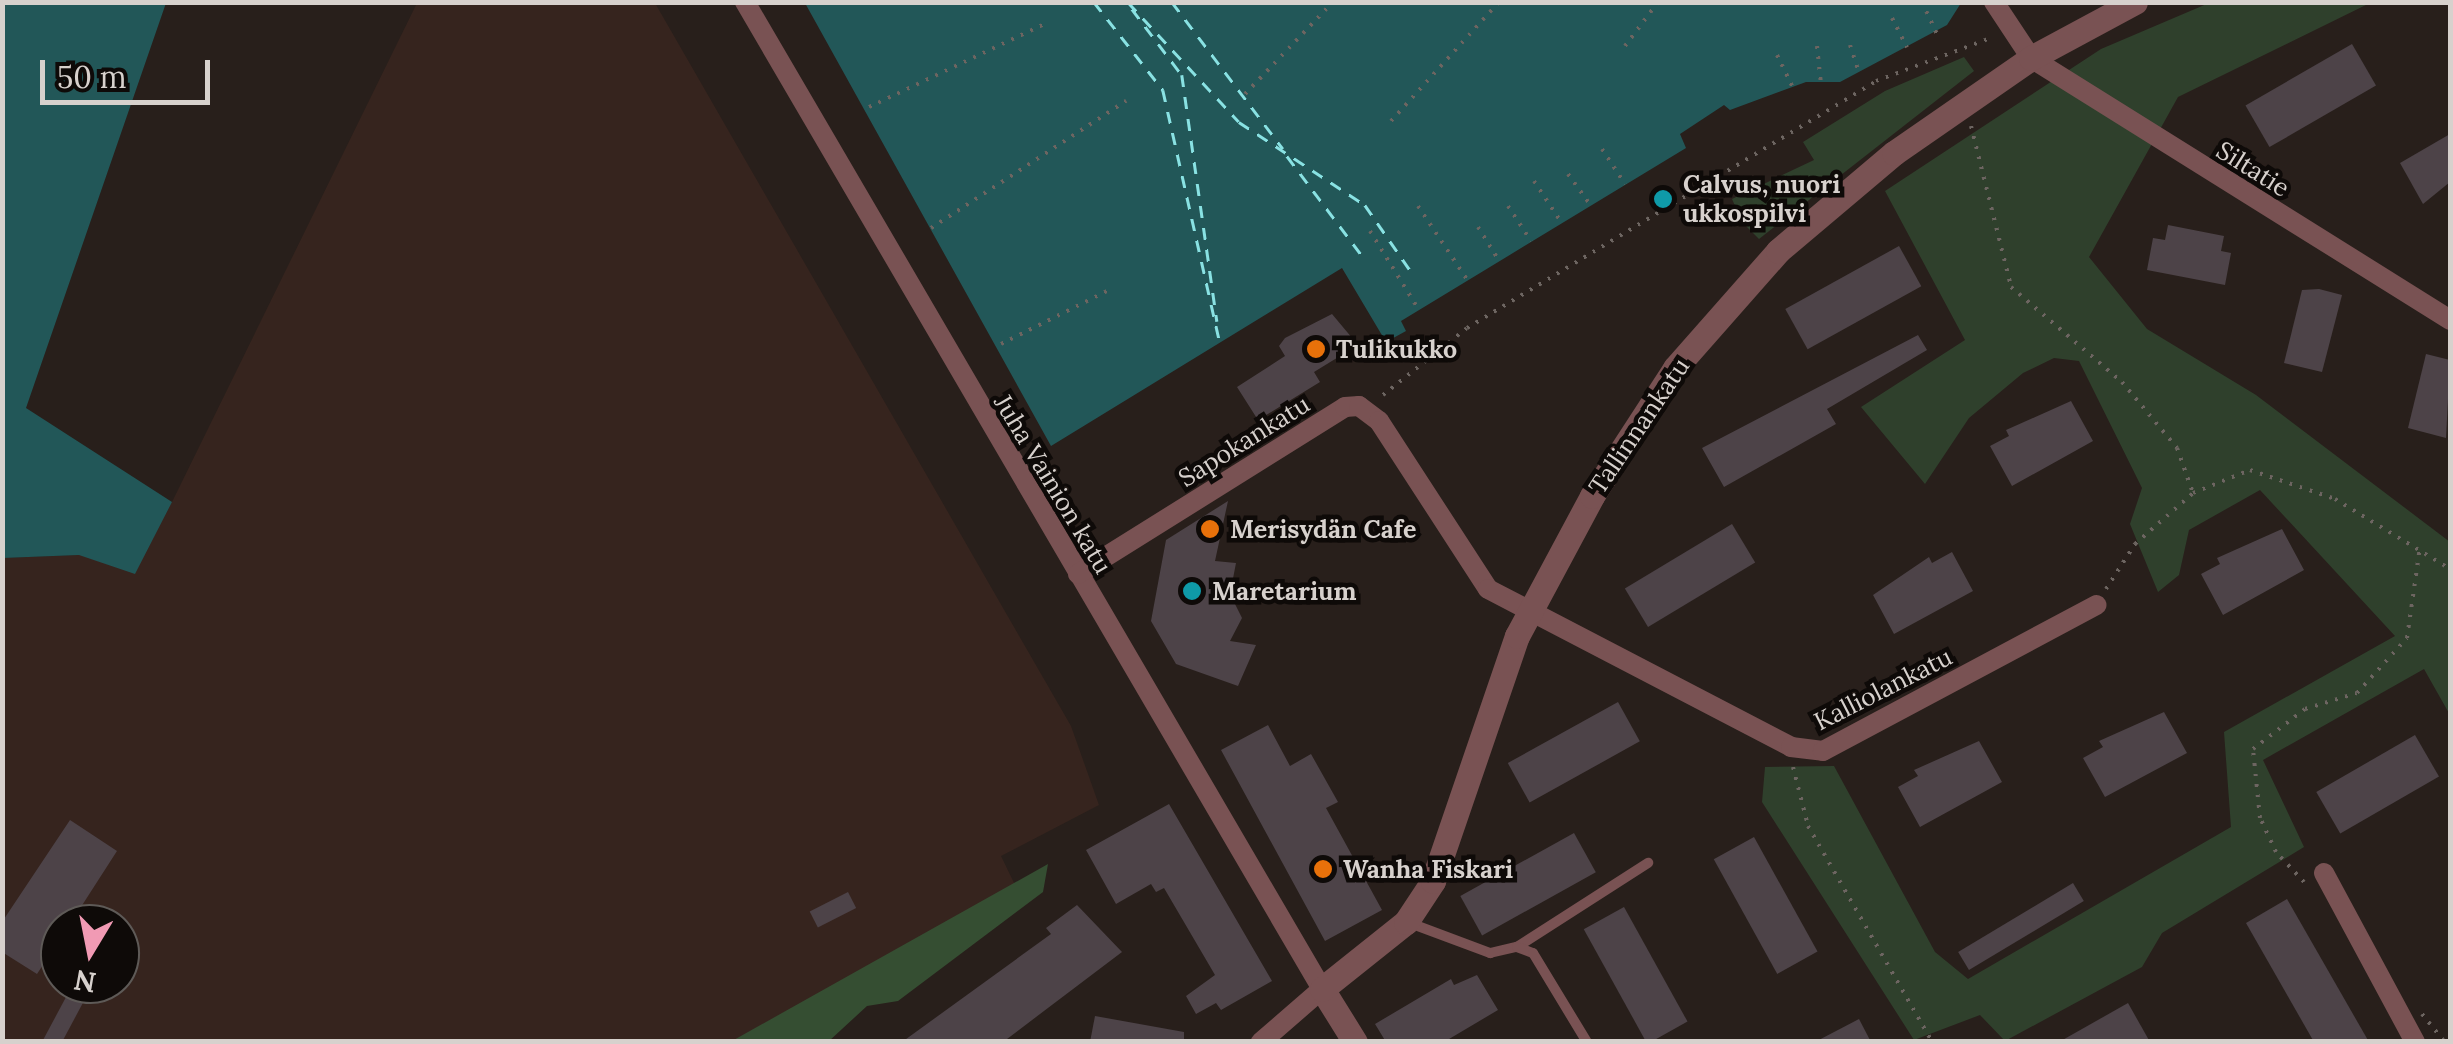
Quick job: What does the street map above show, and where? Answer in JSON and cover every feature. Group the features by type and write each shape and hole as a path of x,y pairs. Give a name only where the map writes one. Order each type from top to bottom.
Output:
{"street":[{"name":"Juha Vainion katu","path":"745,2 1322,989"},
{"path":"1994,2 2031,58"},
{"name":"Tallinnankatu","path":"1322,989 1406,922 1448,844 1528,614 1634,430 1722,311 1824,211 1967,103 2031,58 2135,2"},
{"name":"Siltatie","path":"2031,58 2450,320"},
{"name":"Sapokankatu","path":"1078,574 1345,407 1369,410"},
{"path":"1369,410 1488,589 1528,614"},
{"name":"Kalliolankatu","path":"1528,614 1791,747 1823,751 2096,605"},
{"path":"2324,873 2414,1042"},
{"path":"1261,1042 1322,989 1355,1042"}],"lane":[{"path":"1406,922 1490,953 1517,947 1648,863"},
{"path":"1517,947 1533,953 1587,1042"}],"path":[{"path":"1245,94 1332,2"},
{"path":"1391,120 1499,2"},
{"path":"1625,46 1658,2"},
{"path":"1922,2 1938,36"},
{"path":"1892,18 1907,47"},
{"path":"869,107 1047,23"},
{"path":"1369,410 1412,366 1467,328 1876,81 2011,28"},
{"path":"1850,45 1859,73"},
{"path":"1817,46 1822,82"},
{"path":"1777,55 1793,88"},
{"path":"931,228 1126,102"},
{"path":"1967,103 2011,287 2122,382 2176,448 2192,493"},
{"path":"1602,148 1625,184"},
{"path":"1568,174 1590,206"},
{"path":"1534,180 1561,222"},
{"path":"1418,206 1468,280"},
{"path":"1508,206 1531,241"},
{"path":"1478,227 1499,261"},
{"path":"1370,231 1420,310"},
{"path":"1001,344 1112,289"},
{"path":"2096,605 2135,544 2192,493 2250,470 2334,499 2450,568"},
{"path":"2304,882 2276,852 2260,818 2254,749 2304,708 2357,693 2407,638 2420,547"},
{"path":"1791,747 1808,826 1932,1042"}],"shaded area":[{"path":"417,3 655,3 1071,726 1099,805 1001,856 1018,891 757,1041 3,1041 2,558 79,555 172,502"}],"green space":[{"path":"2209,3 2370,3 2178,97 2089,257 2147,329 2256,395 2450,542 2450,715 2424,669 2263,760 2304,847 2162,933 2142,967 2005,1041 1980,1015 1914,1040 1762,802 1765,767 1834,766 1935,952 1968,979 2231,827 2224,732 2395,636 2260,490 2189,530 2179,575 2158,592 2130,524 2142,488 2079,361 2054,358 2023,373 1969,418 1925,484 1861,407 1965,340 1885,191 2101,49"},
{"path":"1964,57 1974,71 1759,239 1742,222 1732,199 1814,160 1803,142 1885,91"},
{"path":"1048,864 1043,892 898,1001 867,1006 829,1041 732,1041"}],"water":[{"path":"2,3 166,3 26,408 172,502 135,574 79,555 3,558"},
{"path":"805,3 1961,3 1947,25 1840,82 1806,82 1730,110 1724,105 1680,134 1686,148 1401,321 1406,331 1386,342 1342,268 1051,446"}],"building":[{"path":"2352,44 2376,86 2269,147 2245,106"},
{"path":"2450,134 2450,182 2423,204 2400,163"},
{"path":"2168,225 2224,236 2221,251 2231,253 2225,285 2147,270 2153,238 2165,240"},
{"path":"1899,246 1921,286 1808,349 1785,309"},
{"path":"2319,289 2342,295 2322,372 2284,363 2302,290"},
{"path":"1332,314 1358,345 1314,372 1320,382 1258,420 1237,387 1285,356 1279,346 1285,338"},
{"path":"1918,335 1927,350 1827,409 1836,424 1724,487 1702,448"},
{"path":"2426,354 2450,360 2446,438 2408,428"},
{"path":"2071,401 2093,441 2012,486 1990,446 2009,436 2006,430"},
{"name":"Maretarium","path":"1228,501 1215,561 1236,563 1230,594 1242,618 1230,641 1256,645 1238,686 1176,664 1151,621 1166,540"},
{"path":"1732,524 1755,563 1648,627 1625,588"},
{"path":"2282,529 2304,570 2223,615 2201,574 2220,564 2217,558"},
{"path":"1952,552 1973,591 1894,634 1873,595 1929,557 1932,563"},
{"path":"1618,702 1640,741 1530,802 1508,763"},
{"path":"2164,712 2187,753 2105,797 2083,758 2103,747 2099,741"},
{"name":"Wanha Fiskari","path":"1268,725 1290,766 1311,754 1338,802 1326,808 1382,910 1325,941 1221,750"},
{"path":"2415,735 2439,777 2340,834 2316,792"},
{"path":"1979,741 2002,782 1920,827 1898,787 1918,776 1914,770"},
{"path":"1169,804 1272,981 1221,1010 1216,1003 1196,1014 1186,996 1215,975 1164,888 1156,892 1151,884 1116,904 1086,850"},
{"path":"70,820 117,851 83,904 40,904 37,974 2,952 2,922"},
{"path":"1574,833 1596,872 1482,935 1460,896"},
{"path":"1754,837 1818,952 1777,974 1714,859"},
{"path":"2073,883 2084,901 1969,970 1958,952"},
{"path":"848,892 856,908 818,928 810,912"},
{"path":"2287,899 2369,1042 2314,1042 2246,923"},
{"path":"1077,905 1122,952 1003,1042 902,1042 1051,934 1046,928"},
{"path":"1624,907 1688,1022 1646,1042 1584,929"},
{"path":"1477,975 1498,1010 1444,1042 1386,1042 1375,1024 1451,979 1454,985"},
{"path":"2128,1003 2150,1042 2059,1042"},
{"path":"62,1004 82,1004 62,1042 42,1042"},
{"path":"1095,1016 1184,1032 1184,1042 1090,1042"},
{"path":"1859,1019 1871,1042 1815,1042"}],"ferry route":[{"path":"1094,2 1163,90 1220,343"},
{"path":"1128,2 1239,122 1365,205 1412,273"},
{"path":"1172,2 1283,149"},
{"path":"1132,9 1182,75 1217,322"},
{"path":"1287,156 1366,261"}],"place":[{"name":"Calvus, nuori ukkospilvi","path":"1663,199"},
{"name":"Tulikukko","path":"1316,349"},
{"name":"Merisydän Cafe","path":"1210,529"},
{"name":"Maretarium","path":"1192,591"},
{"name":"Wanha Fiskari","path":"1323,869"}]}
